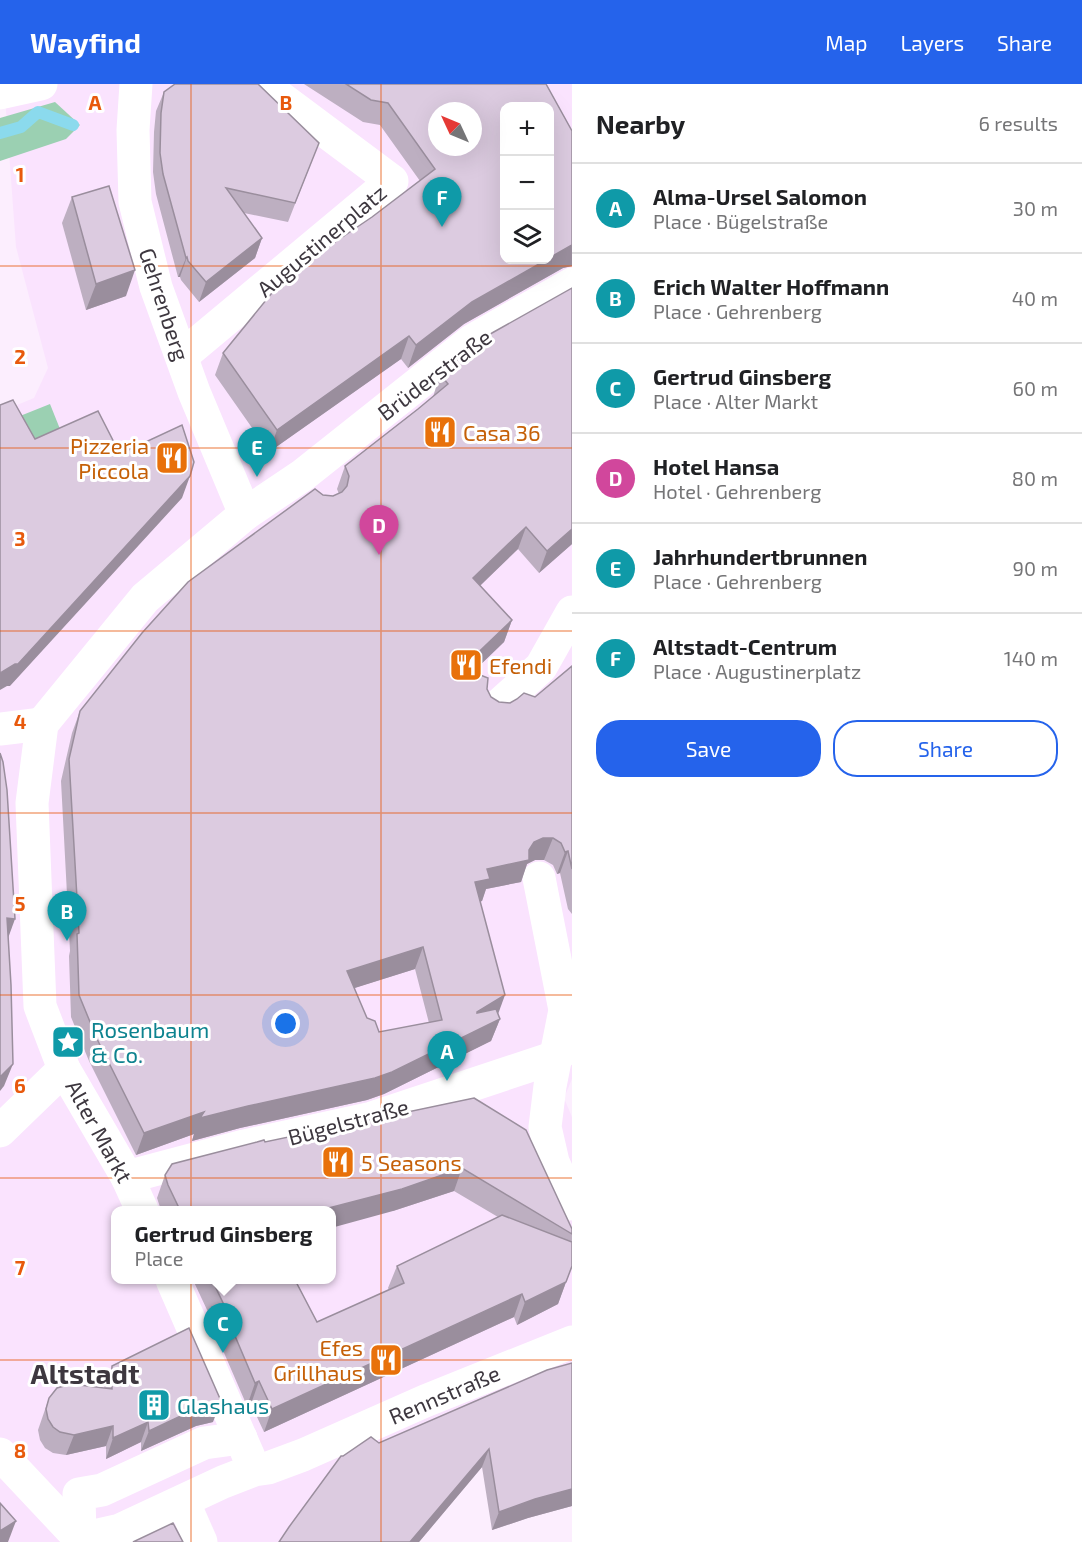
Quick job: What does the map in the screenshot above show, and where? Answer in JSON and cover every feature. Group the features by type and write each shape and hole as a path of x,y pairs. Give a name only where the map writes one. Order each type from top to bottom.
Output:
{"street":[{"path":"0,93 41,84"},
{"name":"Gehrenberg","path":"136,84 133,130 135,202 156,287 194,392 245,514"},
{"name":"Augustinerplatz","path":"182,356 392,181 262,84"},
{"name":"Brüderstraße","path":"245,514 312,488 473,340 572,284"},
{"path":"64,1069 40,1006 32,803 42,724 145,598 245,514"},
{"path":"497,707 541,667 572,612"},
{"path":"0,729 42,724"},
{"path":"539,878 565,1010 564,1049 550,1086 545,1127 554,1162 572,1204"},
{"name":"Bügelstraße","path":"127,1177 244,1146 372,1118 564,1049"},
{"name":"Alter Markt","path":"0,1131 64,1069 127,1177 140,1206"},
{"path":"78,1540 120,1530 254,1470 174,1284"},
{"name":"Rennstraße","path":"254,1470 268,1468 303,1455 424,1401 572,1342"},
{"path":"78,1540 79,1494 102,1490 204,1443 241,1438"},
{"path":"0,1454 78,1540"},
{"path":"183,1501 201,1542"}],"shaded area":[{"path":"4,84 572,84 572,1079 564,1098 572,1117 572,1418 338,1542 0,1542 0,412 34,398 48,368 16,247"}],"green space":[{"path":"55,102 80,125 66,139 0,161 0,118"},
{"path":"50,404 66,444 29,465 5,422"}],"building":[{"path":"175,84 258,84 319,143 295,203 226,188 262,238 206,282 186,258 163,174 160,153 161,113 164,92"},
{"path":"346,84 546,84 572,131 572,245 554,255 554,102 500,102 500,264 539,264 472,302 416,345 409,336 277,430 223,353 280,283 290,275 292,277 316,255 372,217 435,169 388,103 371,100"},
{"path":"109,186 135,270 96,284 72,197"},
{"path":"572,288 572,529 547,551 526,527 473,578 512,620 462,668 488,678 487,689 491,697 499,702 510,703 524,693 535,697 572,666 572,869 568,851 565,852 561,843 553,838 543,838 534,842 529,850 529,860 487,869 490,879 475,882 505,995 477,1013 496,1009 500,1019 392,1072 375,1078 200,1118 204,1112 144,1133 97,1039 79,995 77,934 79,933 69,759 80,711 142,633 188,582 315,489 323,495 333,496 342,492 347,486 349,476 345,466 448,384 440,374 492,333","holes":["423,947 442,1020 379,1032 375,1021 367,1018 347,971"]},
{"path":"13,400 35,439 98,411 120,454 182,425 194,462 190,476 18,664 0,673 0,405"},
{"path":"0,753 7,790 15,919 7,918 13,1064 0,1077"},
{"path":"474,1098 526,1130 572,1229 572,1234 462,1168 402,1189 336,1206 178,1206 165,1175 172,1164 264,1140 265,1142"},
{"path":"502,1215 572,1242 572,1266 566,1282 525,1302 522,1294 272,1409 259,1381 255,1383 214,1284 297,1284 317,1322 404,1283 397,1266"},
{"name":"Glashaus","path":"189,1328 221,1401 204,1405 149,1431 148,1422 113,1438 113,1426 74,1435 60,1432 53,1427 46,1409 49,1398 57,1388 71,1384 112,1389 112,1366"},
{"path":"572,1363 572,1489 499,1512 489,1449 410,1542 279,1542 341,1456 371,1437 379,1443 547,1370"},
{"path":"0,1503 16,1521 0,1531"},
{"path":"173,1523 183,1542 133,1542"}],"waterway":[{"path":"0,133 21,127 38,112 73,125"}],"place":[{"name":"Altstadt-Centrum","path":"442,227"},
{"name":"Casa 36","path":"440,432"},
{"name":"Pizzeria Piccola","path":"172,458"},
{"name":"Jahrhundertbrunnen","path":"257,477"},
{"name":"Hotel Hansa","path":"379,555"},
{"name":"Efendi","path":"466,665"},
{"name":"Erich Walter Hoffmann","path":"67,941"},
{"name":"Rosenbaum & Co.","path":"68,1042"},
{"name":"Alma-Ursel Salomon","path":"447,1081"},
{"name":"5 Seasons","path":"338,1162"},
{"name":"Gertrud Ginsberg","path":"223,1353"},
{"name":"Efes Grillhaus","path":"386,1360"},
{"name":"Glashaus","path":"154,1405"}],"district":[{"name":"Altstadt","path":"85,1373"}]}
